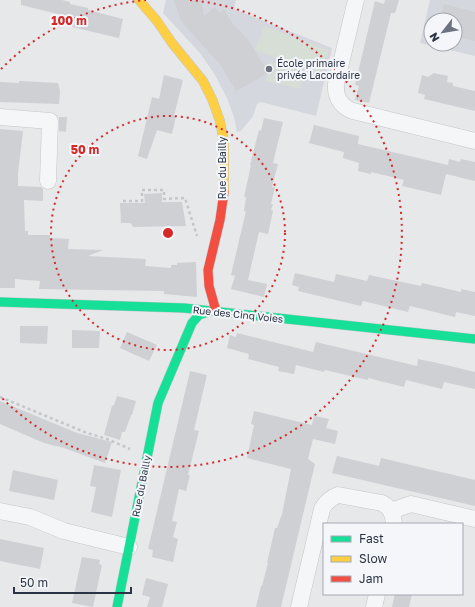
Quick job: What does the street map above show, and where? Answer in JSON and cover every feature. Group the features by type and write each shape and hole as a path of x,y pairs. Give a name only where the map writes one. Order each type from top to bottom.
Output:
{"street":[{"name":"Rue du Bailly","path":"117,607 158,403 192,323 200,315 214,311 209,286 208,270 220,220 224,193 224,150 220,122 212,99 203,80 139,0"},
{"path":"356,0 335,91 337,97 344,106 353,111 475,141"},
{"path":"0,117 50,121 48,181"},
{"name":"Rue des Cinq Voies","path":"0,302 184,308 475,339"},
{"path":"299,607 322,510 327,501 333,497 338,495 382,503 387,506 392,517 411,504 475,519"},
{"path":"0,511 30,517 64,531 129,547"},
{"path":"374,607 377,595"}],"path":[{"path":"123,201 142,200 142,190 164,190 164,199 185,198 199,241"},
{"path":"0,397 87,433 107,439 147,457"}],"shaded area":[{"name":"École primaire privée Lacordaire","path":"166,0 236,0 234,9 332,48 316,116 261,102 257,104 253,116 241,131 237,132 234,117 227,98 215,75 200,53 163,13"},
{"path":"430,0 475,0 475,56 458,52 463,52 463,12 427,12"},
{"path":"264,26 329,50 320,74 255,50"},
{"path":"423,30 423,44 420,43"},
{"path":"270,62 304,71 300,89 266,81"}],"building":[{"path":"21,0 62,0 70,2 70,4 88,8 88,10 123,19 119,38 72,27 74,18 21,5"},
{"path":"174,0 201,0 204,16 215,7 220,13 224,9 232,23 250,42 268,73 236,91 222,67 181,21"},
{"path":"385,0 399,0 395,13 391,13 369,103 355,100 359,86 355,85 375,1 384,4"},
{"path":"444,4 475,12 475,41 463,39 463,12 442,12"},
{"path":"434,73 448,76 447,82 453,83 453,86 475,91 475,111 424,99 425,95 418,93 422,75 428,77"},
{"path":"164,75 183,80 174,116 176,116 172,134 157,130 147,159 138,156 152,97 159,99"},
{"path":"19,81 58,83 60,91 59,104 0,102 0,82 19,83"},
{"path":"59,117 67,117 66,132 59,131"},
{"path":"264,118 283,122 273,163 278,164 272,187 275,187 271,204 273,204 271,210 273,211 268,234 259,232 248,280 267,284 264,297 231,289 235,276 231,275 246,211 244,211 246,197 244,197 250,165 259,130 261,131"},
{"path":"314,125 359,136 358,144 448,165 449,159 460,162 461,159 475,162 475,181 446,174 441,195 402,186 404,180 371,172 371,174 358,171 359,163 343,158 344,152 309,143"},
{"path":"0,129 23,131 18,186 41,187 43,189 43,201 24,200 25,231 28,231 28,235 50,235 50,238 69,239 68,249 103,250 88,256 146,259 145,266 171,268 171,265 177,265 177,263 196,262 197,297 164,294 164,291 39,289 40,281 15,279 15,288 0,288"},
{"path":"162,193 162,202 182,202 186,226 133,227 131,223 121,223 120,203 145,203 144,194"},
{"path":"295,273 334,282 336,274 367,281 369,275 421,286 422,283 461,292 461,289 475,292 475,316 456,312 455,317 410,306 408,312 363,301 361,306 298,291 299,287 292,285"},
{"path":"20,326 48,326 47,344 20,343"},
{"path":"72,330 100,331 99,348 72,348"},
{"path":"127,332 157,345 149,361 120,348"},
{"path":"237,333 313,352 316,342 417,366 418,359 433,362 475,372 475,389 444,382 442,389 406,380 404,387 368,378 368,380 296,365 294,374 278,371 279,367 248,359 249,354 227,348 230,335 236,337"},
{"path":"190,371 207,375 194,430 199,431 188,475 190,475 186,491 179,489 172,521 177,522 173,537 178,539 173,562 152,557 153,550 148,549"},
{"path":"117,396 136,401 132,415 125,432 122,432 120,440 104,435 112,406 114,405"},
{"path":"0,401 77,433 112,442 105,463 64,448 44,443 0,424"},
{"path":"254,411 312,425 314,416 329,419 326,428 338,431 335,444 313,439 308,459 315,464 281,607 256,607 268,563 275,528 277,528 282,514 291,469 247,458 254,425 251,424"},
{"path":"337,456 379,466 381,458 475,480 475,506 332,473"},
{"path":"94,465 121,470 112,517 91,512 96,487 90,486"},
{"path":"13,470 58,480 54,500 9,491"},
{"path":"0,539 44,548 40,569 0,561"},
{"path":"82,557 100,560 99,564 102,565 93,607 72,603"},
{"path":"146,578 168,584 162,607 147,607 150,597 142,595"},
{"path":"395,595 412,595 409,607 392,607"}],"traffic: fast":[{"path":"0,302 184,308 475,339"},
{"path":"117,607 158,403 192,323 199,315 211,311"}],"traffic: slow":[{"path":"139,0 203,81 212,99 220,121 224,142 224,192"}],"traffic: jam":[{"path":"216,311 209,286 208,270 220,220 224,192"}],"place":[{"name":"École primaire privée Lacordaire","path":"269,69"}]}
